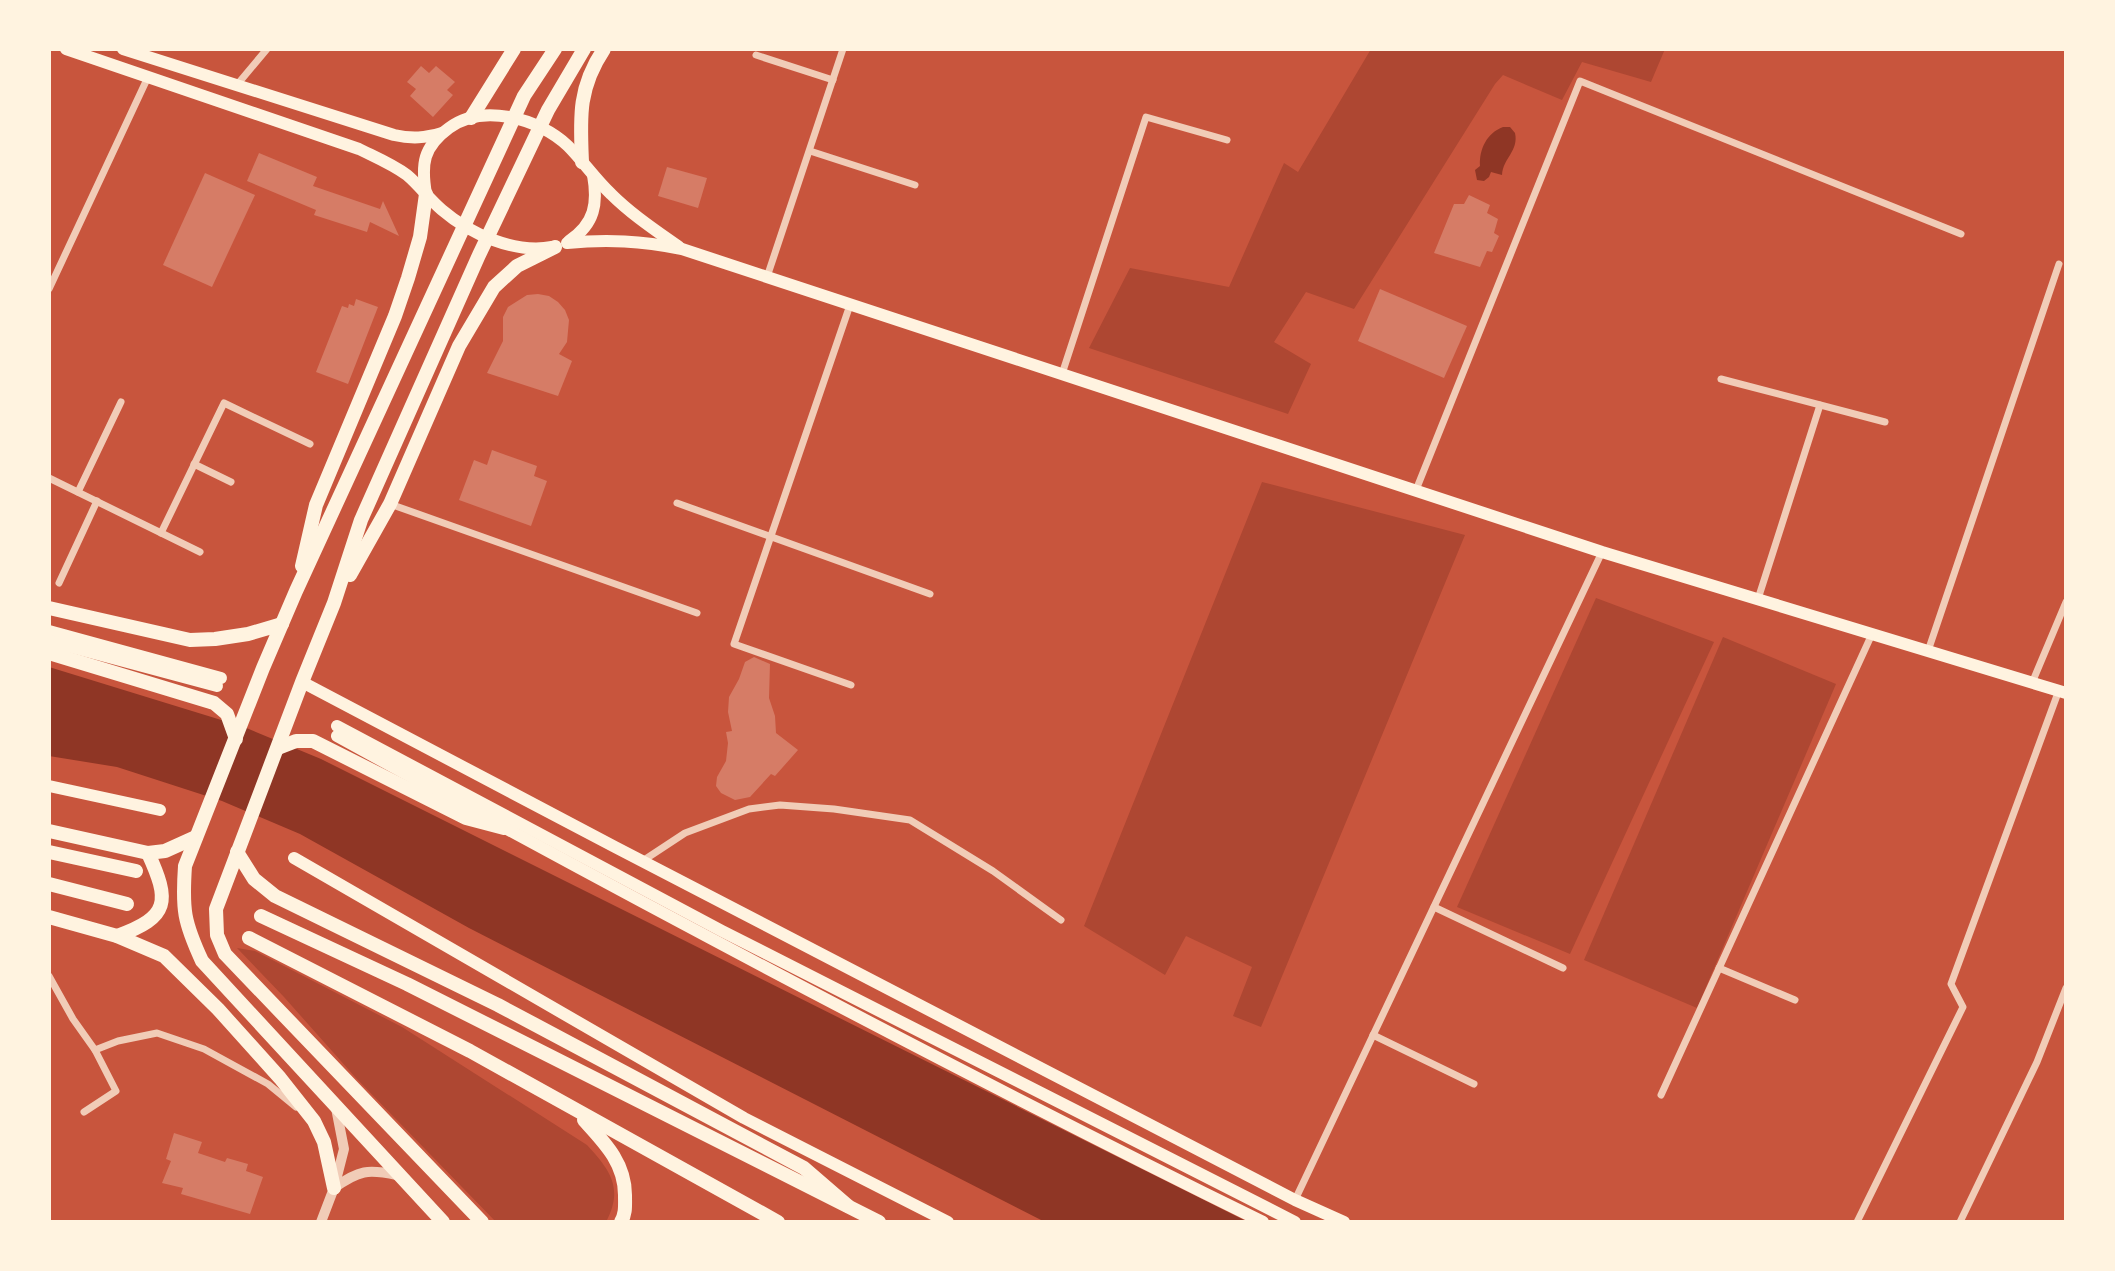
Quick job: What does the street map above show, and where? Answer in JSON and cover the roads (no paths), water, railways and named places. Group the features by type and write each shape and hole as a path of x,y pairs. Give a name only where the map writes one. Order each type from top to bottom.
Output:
{"main road":[{"path":"65,49 359,149 391,164 441,209 463,225 493,240 542,249 602,240 643,242 682,249 1602,552 2062,692"},
{"path":"123,49 394,135 419,138 442,133"},
{"path":"471,118 514,49"},
{"path":"443,1222 202,961 188,929 183,901 185,866 262,668 296,591 524,96 555,49"},
{"path":"482,1222 225,954 217,935 216,909 334,603 361,520 479,255 548,110 584,49"},
{"path":"582,162 582,95 604,49"},
{"path":"296,591 316,505 396,316 420,237 426,194 422,173 424,156 442,133 471,118 495,114 511,117 544,130 566,144 633,213 682,249"},
{"path":"334,603 390,504 459,346 494,288 517,267 583,232 588,224 596,191 593,174"},
{"path":"49,608 190,640 248,634 282,624"},
{"path":"49,631 219,682 49,641"},
{"path":"49,653 214,703 228,714 236,739"},
{"path":"302,682 1295,1200 1344,1222"},
{"path":"1264,1222 1045,1113 504,828 335,730 722,931 1295,1222"},
{"path":"278,748 296,741 313,741 466,818 504,828"},
{"path":"49,786 160,810"},
{"path":"49,831 148,853 165,851 196,837"},
{"path":"49,852 136,871"},
{"path":"237,852 254,879 275,896 498,1005 804,1168 848,1206"},
{"path":"117,936 140,928 160,908 163,895 160,879 148,853"},
{"path":"295,858 744,1118 948,1222"},
{"path":"49,884 127,904"},
{"path":"261,916 407,984 878,1222"},
{"path":"49,917 117,936 164,956 218,1009 314,1121 324,1142 334,1188"},
{"path":"249,938 455,1042 778,1222"},
{"path":"576,1111 610,1149 623,1171 625,1213 621,1222"}],"street":[{"path":"236,86 267,49"},
{"path":"767,277 843,49"},
{"path":"756,55 833,80"},
{"path":"49,289 148,77"},
{"path":"1416,491 1580,81 1961,234"},
{"path":"1062,374 1146,117 1227,139"},
{"path":"810,151 915,185"},
{"path":"1928,651 2059,264"},
{"path":"850,305 734,644 851,685"},
{"path":"1721,379 1885,422"},
{"path":"78,492 121,402"},
{"path":"161,533 224,402 310,444"},
{"path":"1758,599 1820,405"},
{"path":"194,464 231,482"},
{"path":"49,478 200,552"},
{"path":"59,583 97,501"},
{"path":"677,503 930,594"},
{"path":"390,504 698,613"},
{"path":"1295,1200 1602,552"},
{"path":"2032,683 2066,602"},
{"path":"1661,1095 1872,634"},
{"path":"1857,1222 1963,1007 1951,984 2062,692"},
{"path":"644,860 685,834 749,809 780,805 834,809 910,821 993,871 1061,920"},
{"path":"1434,907 1563,968"},
{"path":"1719,968 1795,1000"},
{"path":"49,976 73,1019 95,1050 116,1091 84,1112"},
{"path":"1960,1222 2037,1062 2066,988"},
{"path":"95,1050 118,1041 158,1033 204,1049 268,1084 314,1121"},
{"path":"1373,1035 1474,1084"},
{"path":"321,1222 334,1188 344,1149 336,1105"},
{"path":"334,1188 352,1175 372,1169 397,1175"}]}
